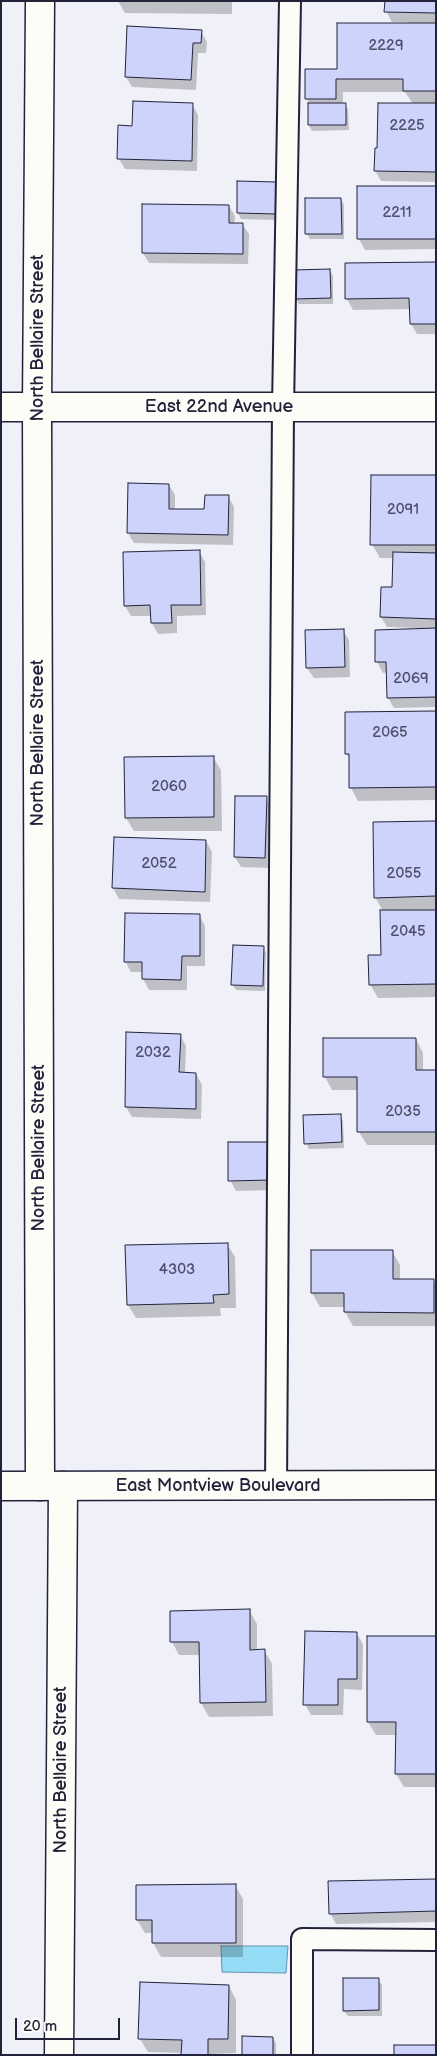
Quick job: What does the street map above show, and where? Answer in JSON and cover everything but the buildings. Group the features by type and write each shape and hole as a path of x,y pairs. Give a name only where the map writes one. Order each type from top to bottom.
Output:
{"street":[{"name":"North Bellaire Street","path":"40,1 37,407 59,2055"},
{"name":"East 22nd Avenue","path":"1,407 436,407"},
{"name":"East Montview Boulevard","path":"1,1486 436,1485"}],"lane":[{"path":"276,1486 283,408 290,1"},
{"path":"302,2055 302,1939 436,1940"}],"water":[{"path":"221,1946 288,1946 286,1973 222,1972"}]}
